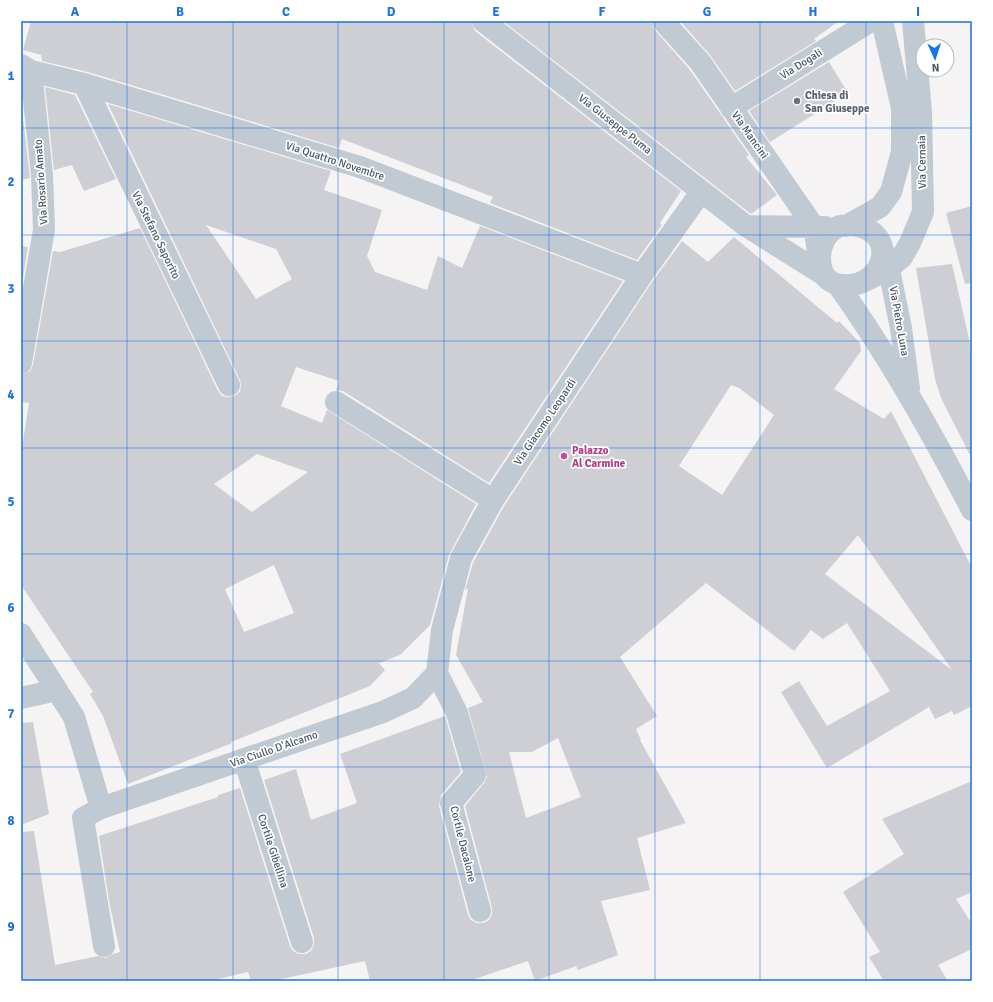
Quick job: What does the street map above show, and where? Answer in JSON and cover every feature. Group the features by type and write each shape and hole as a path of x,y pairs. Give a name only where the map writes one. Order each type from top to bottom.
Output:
{"street":[{"name":"Via Giuseppe Puma","path":"483,21 746,226 827,272"},
{"name":"Via Mancini","path":"663,21 700,62 814,227 827,272"},
{"name":"Via Dogali","path":"731,108 871,21"},
{"name":"Via Cernaia","path":"843,226 880,207 891,192 902,152 902,108 882,21"},
{"name":"Via Cernaia","path":"867,280 889,268 902,257 910,243 923,212 921,112 913,21"},
{"name":"Via Quattro Novembre","path":"26,68 360,167 642,275"},
{"name":"Via Rosario Amato","path":"21,363 44,230 42,175 26,68"},
{"name":"Via Stefano Saporito","path":"84,84 229,385"},
{"name":"Via Giacomo Leopardi","path":"436,673 442,630 461,558 493,500 642,275 701,192"},
{"path":"746,226 843,226 863,227 878,236 882,244 883,255 880,265 867,280 858,284 827,272 823,244 828,235 843,226"},
{"name":"Via Pietro Luna","path":"882,244 889,268 901,328 910,398"},
{"name":"Via Pietro Luna","path":"827,272 863,320 969,498"},
{"path":"336,402 493,500"},
{"path":"21,634 74,717 101,808"},
{"name":"Via Ciullo D'Alcamo","path":"104,946 83,818 101,808 384,712 413,698 436,673"},
{"name":"Cortile Dacalone","path":"436,673 457,713 475,775 451,803 480,911"},
{"path":"21,698 57,690"},
{"name":"Cortile Gibellina","path":"244,759 302,942"}],"building":[{"path":"31,21 471,21 475,31 681,191 660,223 662,225 637,260 490,203 493,197 342,139 339,148 88,72 42,61 41,55 23,50"},
{"path":"503,21 651,21 654,29 690,70 749,155 746,157 777,195 751,214"},
{"path":"680,21 839,21 814,39 816,41 735,91 710,55"},
{"name":"Chiesa di San Giuseppe","path":"829,62 848,93 770,142 749,111"},
{"path":"45,87 75,95 116,179 84,191 72,165 54,170"},
{"path":"21,102 30,178 21,180"},
{"path":"108,104 331,171 324,190 382,210 367,256 375,272 427,290 438,256 462,268 480,226 623,281 489,483 343,391 336,390 339,381 296,367 281,406 322,423 327,410 476,504 449,555 430,625 400,655 379,663 385,670 370,686 128,784 103,716 90,694 93,692 21,585 21,454 29,403 21,402 21,375 30,371 33,365 53,251 60,252 140,228 218,391 222,396 234,396 240,392 240,380","holes":["206,225 276,249 292,279 256,299","257,454 308,472 252,512 214,484","274,565 294,613 244,632 225,589"]},
{"path":"972,206 972,283 965,284 946,213"},
{"path":"734,237 837,323 839,321 860,343 861,351 834,389 884,419 891,411 972,568 972,706 954,715 952,711 935,719 929,707 827,768 781,692 799,681 827,726 890,691 847,623 823,639 811,630 794,651 706,583 620,657 657,716 636,729 640,740 686,823 637,838 650,890 601,901 618,955 578,970 576,966 535,981 528,961 469,981 370,981 365,961 272,981 251,981 248,972 210,981 21,981 21,832 34,831 55,965 98,956 106,958 120,952 109,901 99,836 218,797 218,795 240,788 290,946 293,951 299,954 306,954 311,951 314,945 314,938 264,780 296,769 311,820 357,803 340,754 445,716 461,772 441,795 439,806 468,915 471,920 477,923 484,923 489,920 492,914 492,908 465,806 484,783 487,777 468,708 483,702 456,655 468,588 465,590 473,563 504,506 652,282 682,241 708,262","holes":["731,385 739,388 774,415 722,495 679,466","858,535 952,670 825,574","558,738 581,797 526,818 509,752 532,752"]},
{"path":"21,246 28,247 21,290"},
{"path":"952,264 972,352 972,459 941,398 935,379 916,268"},
{"path":"33,722 49,814 21,825 21,723"},
{"path":"972,781 972,892 956,899 972,924 972,949 938,965 948,981 884,981 869,957 880,952 843,892 904,854 882,819"}],"place":[{"name":"Chiesa di San Giuseppe","path":"797,101"},
{"name":"Palazzo Al Carmine","path":"564,456"}]}
